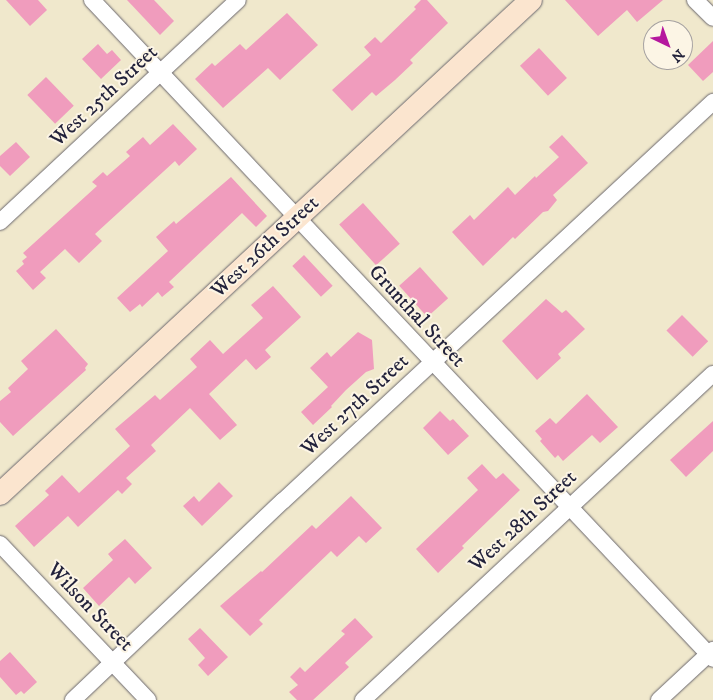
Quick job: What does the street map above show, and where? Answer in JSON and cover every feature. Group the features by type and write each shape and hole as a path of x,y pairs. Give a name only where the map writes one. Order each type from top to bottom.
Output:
{"main road":[{"name":"West 26th Street","path":"0,494 531,0"}],"street":[{"name":"Grunthal Street","path":"92,0 432,362 711,654"},
{"name":"West 25th Street","path":"0,222 238,0"},
{"path":"695,0 713,18"},
{"name":"West 27th Street","path":"74,700 432,362 713,102"},
{"name":"West 28th Street","path":"363,700 713,374"},
{"name":"Wilson Street","path":"0,544 148,700"},
{"path":"659,700 711,654"}],"building":[{"path":"6,0 38,0 47,10 30,26"},
{"path":"127,0 154,0 174,21 160,35"},
{"path":"421,0 427,0 448,23 410,60 413,63 395,80 376,96 372,92 352,111 332,90 371,55 364,47 375,37 381,43 416,9 414,7"},
{"path":"565,0 663,0 637,22 627,10 598,36"},
{"path":"287,13 318,45 280,80 268,68 223,108 195,79 212,63 215,66 240,44 246,50"},
{"path":"713,41 713,72 703,81 693,70 693,60"},
{"path":"98,44 107,54 112,50 121,60 101,79 82,59"},
{"path":"539,48 567,78 548,96 520,66"},
{"path":"46,77 74,106 55,124 27,95"},
{"path":"173,124 197,149 179,166 175,161 95,234 102,241 79,263 65,249 40,272 46,278 33,290 16,271 24,264 22,261 27,257 23,253 97,186 92,182 103,172 107,176 130,156 126,152 143,137 150,145"},
{"path":"562,135 588,163 553,195 557,200 548,211 543,212 515,239 513,237 483,266 452,232 470,215 474,220 508,187 515,195 535,176 536,178 559,157 549,147"},
{"path":"16,142 30,157 10,176 0,166 0,156"},
{"path":"231,177 267,216 256,227 242,213 169,282 174,287 162,297 158,292 142,307 140,304 130,312 117,298 168,251 156,237 174,221 176,224"},
{"path":"363,203 400,244 376,265 339,224"},
{"path":"304,255 333,286 321,297 292,266"},
{"path":"420,267 448,298 427,317 399,286"},
{"path":"273,286 301,317 265,350 271,357 256,370 246,359 209,394 237,425 220,440 190,408 151,445 156,451 126,478 132,484 122,494 118,490 78,527 68,516 34,547 15,526 49,495 45,491 62,475 79,493 130,446 115,429 155,395 160,400 197,367 190,359 210,340 223,354 263,318 251,305"},
{"path":"546,299 562,313 566,310 585,329 558,354 561,358 537,380 502,341"},
{"path":"682,315 708,341 693,357 666,331"},
{"path":"56,329 88,364 85,368 86,370 13,436 0,422 0,401 11,392 8,388 28,369 21,361"},
{"path":"358,332 372,340 374,369 366,372 346,390 313,425 301,412 328,387 310,368 327,352 331,357"},
{"path":"587,394 618,427 600,443 592,435 563,461 558,455 555,458 540,441 542,439 535,431 550,418 556,424"},
{"path":"440,411 450,421 453,419 469,436 448,455 423,428"},
{"path":"713,421 713,451 686,477 670,460"},
{"path":"482,464 496,479 503,473 520,490 462,546 464,548 438,573 416,549 478,490 467,478"},
{"path":"219,482 233,496 202,526 183,506 194,496 199,502"},
{"path":"351,496 382,528 366,543 359,536 337,557 331,551 259,620 263,624 250,636 220,606 262,572 312,525 316,529"},
{"path":"125,539 152,568 135,584 129,577 99,606 83,588 113,560 108,554"},
{"path":"355,618 373,637 345,663 349,667 313,700 297,700 289,692 298,685 290,677 300,667 305,672 345,634 341,631"},
{"path":"200,628 228,657 208,676 198,665 205,658 188,639"},
{"path":"10,652 37,682 24,694 21,691 16,695 0,677 0,661"}]}
